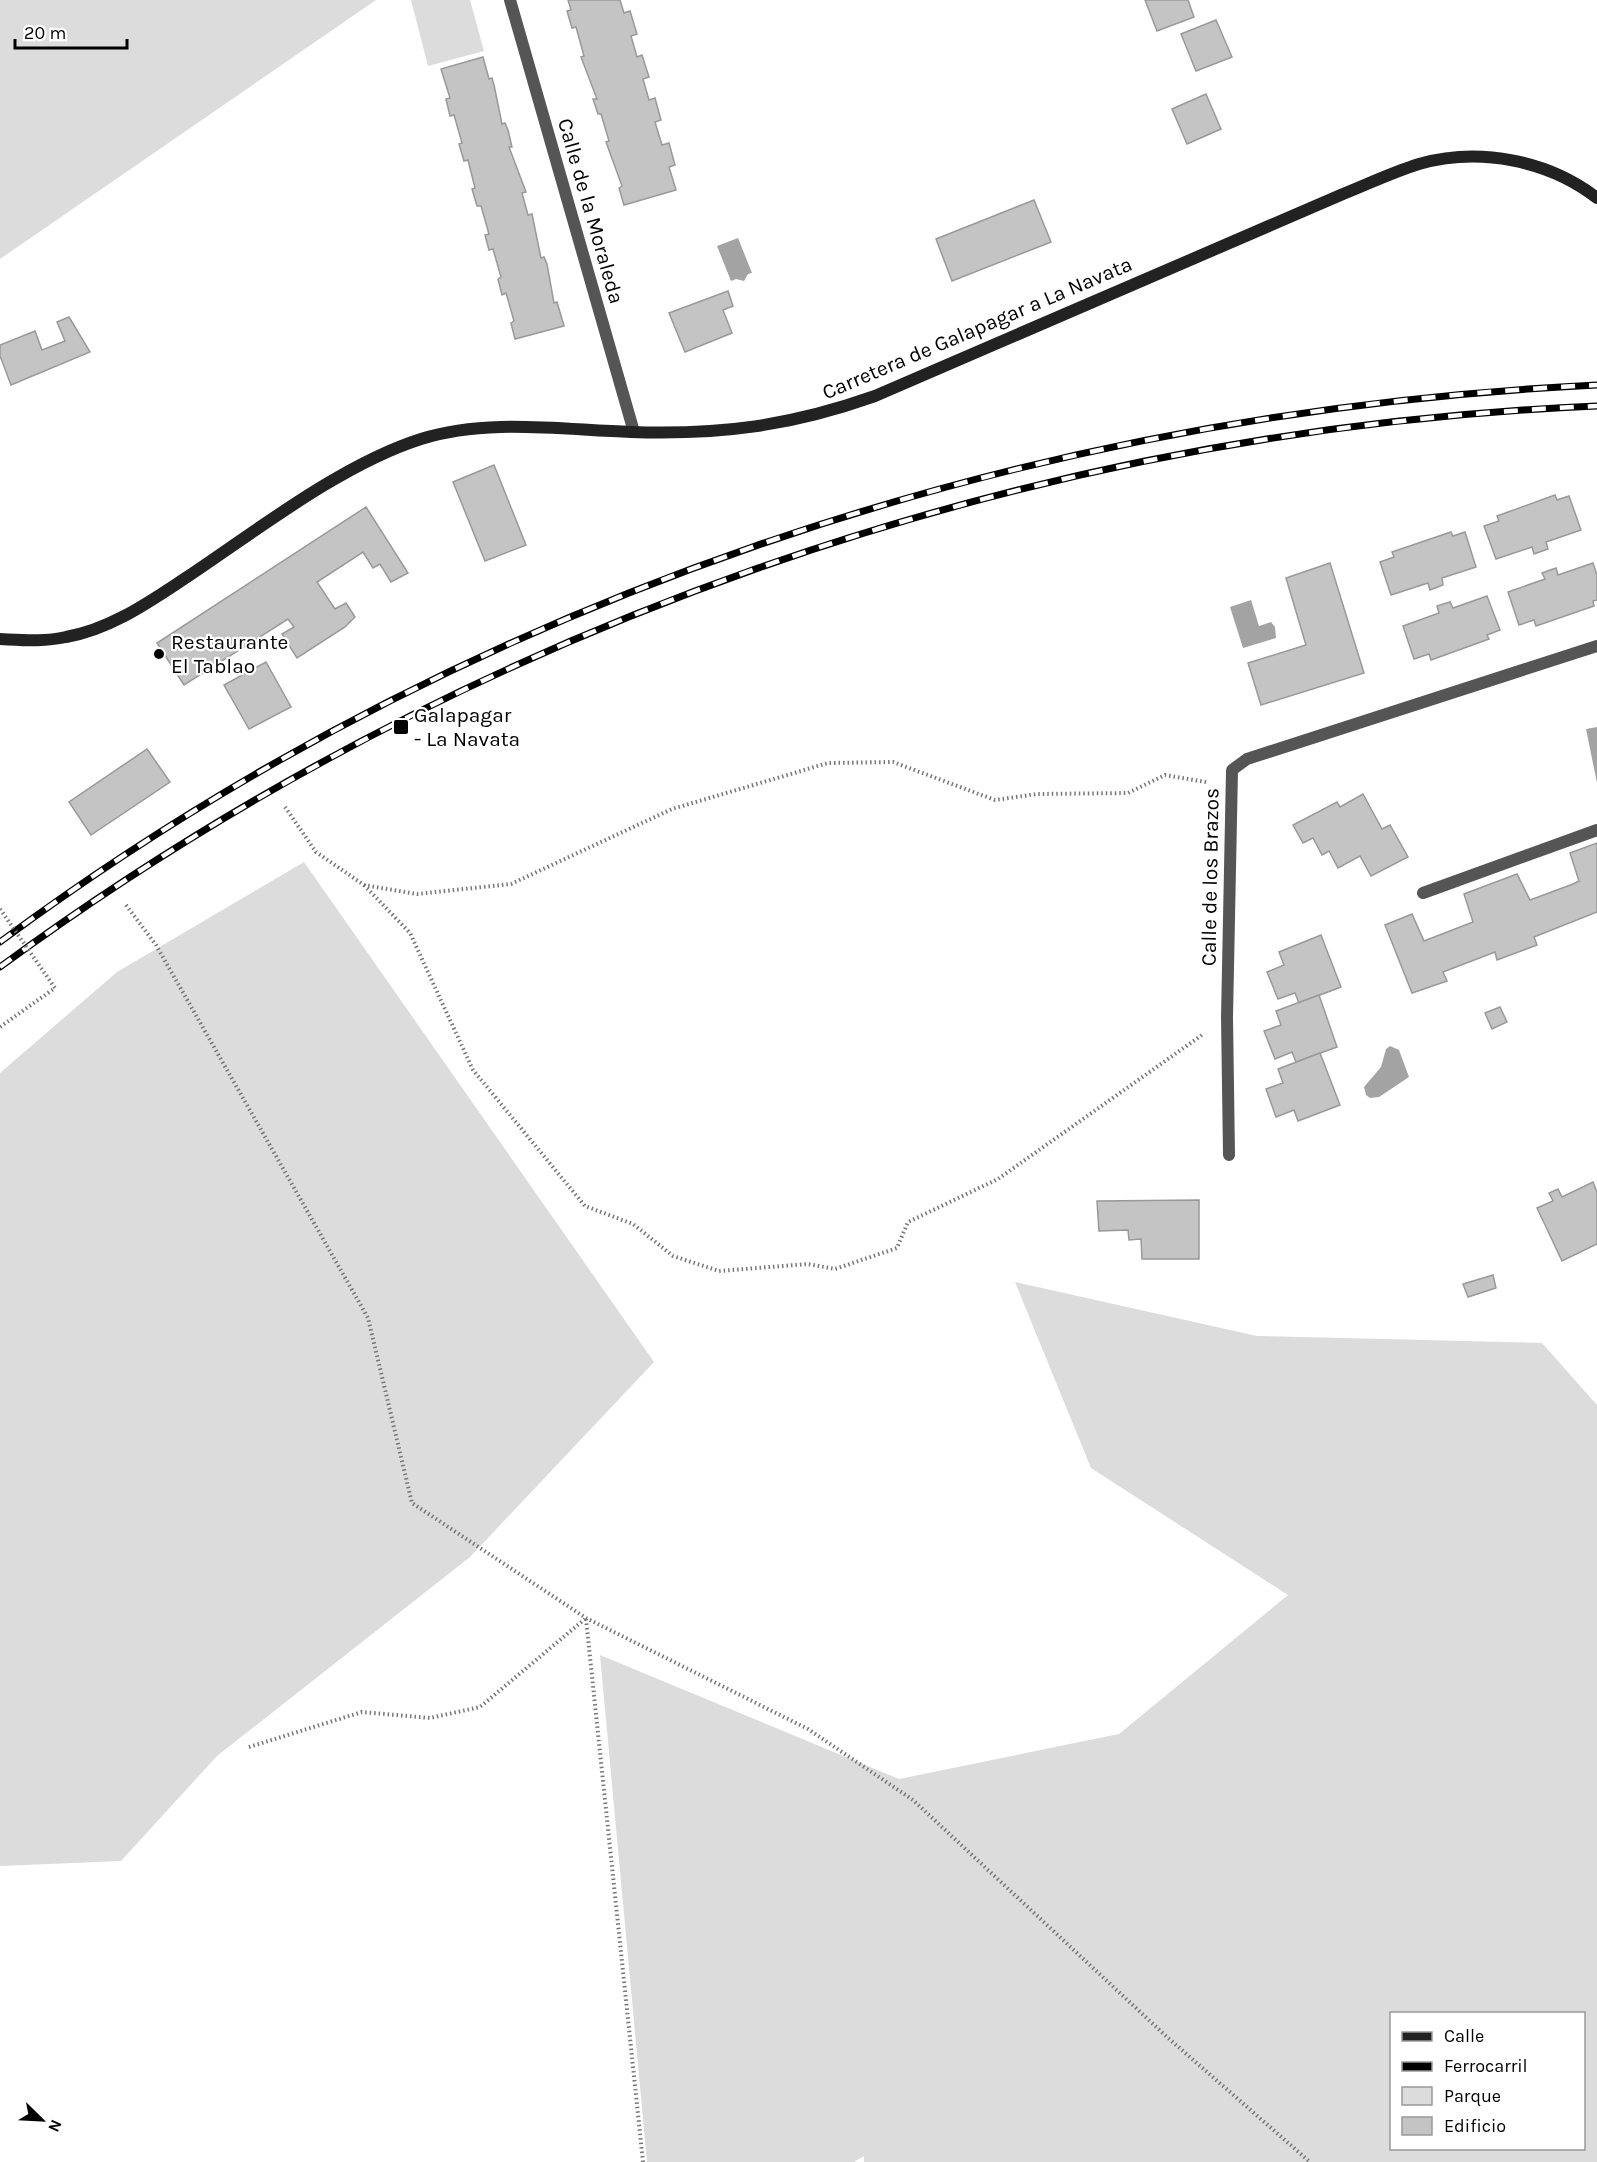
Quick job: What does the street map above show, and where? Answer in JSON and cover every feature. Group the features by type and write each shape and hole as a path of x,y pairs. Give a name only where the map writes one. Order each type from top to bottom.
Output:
{"main road":[{"name":"Carretera de Galapagar a La Navata","path":"0,639 65,638 123,617 353,469 421,439 471,429 727,431 777,424 837,409 875,396 1342,194 1428,162 1473,156 1512,160 1563,178 1597,198"}],"street":[{"name":"Calle de la Moraleda","path":"510,0 633,432"},
{"name":"Calle de los Brazos","path":"1228,1155 1227,1017 1232,770 1247,759 1597,646"},
{"path":"1423,893 1597,830"}],"path":[{"path":"364,885 417,894 511,884 672,809 828,763 893,762 995,800 1037,794 1128,793 1165,774 1230,787"},
{"path":"285,807 316,852 364,885 410,933 473,1070 585,1206 633,1224 673,1256 719,1271 807,1264 836,1269 897,1248 908,1221 998,1179 1227,1017"},
{"path":"126,905 156,945 368,1318 412,1503 586,1618 808,1729 913,1800 1167,2037 1310,2162"},
{"path":"0,909 56,988 0,1027"},
{"path":"249,1747 362,1712 430,1718 480,1707 586,1618"},
{"path":"586,1618 643,2162"}],"green space":[{"path":"0,0 376,0 0,259"},
{"path":"411,0 470,0 484,51 428,66"},
{"path":"304,862 654,1362 470,1557 217,1756 121,1861 0,1866 0,1073 117,972"},
{"path":"1015,1282 1257,1336 1542,1343 1597,1405 1597,2162 864,2162 864,2156 854,2162 647,2162 600,1655 899,1779 1119,1734 1288,1595 1091,1468"}],"shaded area":[{"path":"738,238 752,273 748,274 744,281 736,279 731,281 717,246"},
{"path":"1251,600 1259,626 1271,622 1275,627 1276,638 1243,648 1230,607"},
{"path":"1597,727 1597,783 1586,729"},
{"path":"1390,1046 1399,1050 1409,1077 1379,1097 1370,1098 1366,1095 1364,1087 1381,1067 1386,1049"}],"building":[{"path":"568,0 620,0 624,13 630,11 637,34 631,36 637,57 642,55 649,77 643,79 649,100 655,98 661,120 655,122 662,145 669,143 675,165 669,167 676,190 624,205 619,188 622,186 606,142 609,141 601,114 598,114 593,99 597,99 581,57 584,56 576,27 572,28 567,11 571,10"},
{"path":"1145,0 1188,0 1194,17 1157,31"},
{"path":"1216,20 1232,57 1196,71 1181,34"},
{"path":"483,57 489,79 492,78 494,85 502,124 505,123 508,130 512,147 509,147 526,192 522,193 528,215 532,214 541,258 544,257 547,264 554,303 557,302 564,326 515,339 511,323 514,321 506,293 502,295 498,279 501,277 493,249 489,250 485,235 489,234 481,206 477,206 472,189 475,188 468,160 464,161 459,144 462,143 454,115 450,116 446,99 450,98 441,69"},
{"path":"1206,94 1221,129 1187,144 1172,109"},
{"path":"1034,200 1051,242 952,281 936,239"},
{"path":"728,291 733,306 723,310 732,333 685,352 669,313"},
{"path":"69,317 90,352 11,385 0,356 0,345 35,331 42,350 65,341 57,322"},
{"path":"494,465 526,545 485,561 453,482"},
{"path":"1555,495 1557,500 1569,496 1581,530 1546,542 1548,549 1534,554 1532,547 1496,559 1484,526 1499,521 1497,516"},
{"path":"366,507 408,573 391,582 380,564 373,568 363,552 317,582 335,609 346,603 355,617 345,627 297,658 282,634 294,627 288,619 184,685 157,643"},
{"path":"1451,532 1453,536 1465,532 1476,567 1442,578 1443,585 1430,590 1428,583 1391,595 1380,562 1394,557 1392,552"},
{"path":"1330,563 1364,673 1261,705 1248,663 1306,645 1286,578"},
{"path":"1593,563 1597,575 1597,600 1593,601 1594,606 1536,626 1534,620 1519,625 1508,592 1545,579 1542,573 1556,568 1558,575"},
{"path":"1487,596 1500,630 1487,635 1489,639 1431,660 1429,654 1414,659 1403,626 1439,613 1437,606 1450,602 1453,608"},
{"path":"266,662 291,707 249,729 224,685"},
{"path":"147,749 170,782 91,835 69,802"},
{"path":"1363,794 1382,829 1390,825 1408,857 1371,876 1360,856 1338,868 1329,851 1322,855 1313,838 1303,843 1293,825 1337,802 1340,807"},
{"path":"1597,843 1597,912 1534,937 1537,945 1497,960 1495,952 1443,972 1447,981 1412,993 1385,925 1412,914 1424,941 1473,922 1464,894 1517,874 1530,900 1573,884 1579,881 1570,853"},
{"path":"1321,935 1341,987 1299,1003 1295,993 1278,999 1267,972 1284,965 1279,952"},
{"path":"1319,995 1337,1047 1296,1062 1292,1052 1275,1059 1264,1031 1281,1025 1276,1011"},
{"path":"1500,1007 1507,1022 1492,1029 1485,1013"},
{"path":"1320,1053 1340,1105 1298,1121 1294,1110 1276,1117 1266,1089 1283,1083 1278,1069"},
{"path":"1593,1182 1597,1192 1597,1244 1562,1261 1537,1208 1553,1201 1549,1193 1558,1189 1562,1197"},
{"path":"1199,1200 1199,1259 1142,1259 1141,1239 1129,1240 1128,1230 1099,1231 1097,1201"},
{"path":"1493,1275 1496,1288 1468,1297 1463,1284"}],"railway":[{"path":"0,942 178,821 364,714 558,623 757,545 962,483 1171,435 1383,403 1597,385"},
{"path":"0,967 178,847 364,740 558,647 757,568 962,505 1171,456 1383,423 1597,406"}],"place":[{"name":"Restaurante El Tablao","path":"159,654"},
{"name":"Galapagar - La Navata","path":"401,727"}]}
